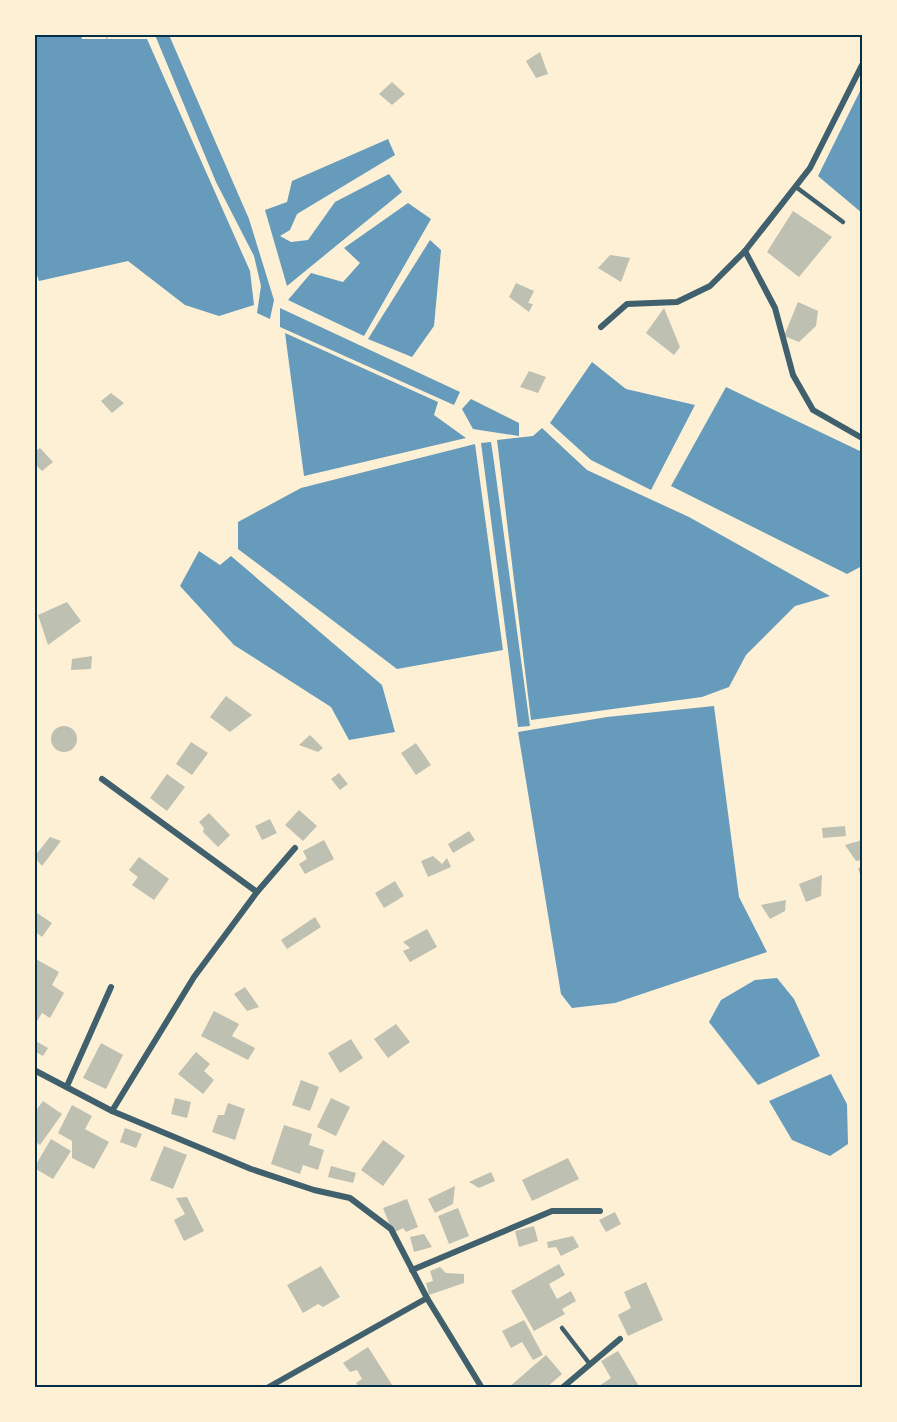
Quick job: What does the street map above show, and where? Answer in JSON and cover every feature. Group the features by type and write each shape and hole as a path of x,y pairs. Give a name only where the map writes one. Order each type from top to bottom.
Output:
{"street":[{"path":"601,327 627,304 677,302 710,286 745,250 796,187 826,140 862,65"},
{"path":"745,250 775,308 793,375 813,410 862,438"},
{"path":"102,779 257,892"},
{"path":"112,1111 194,977 257,892 295,848"},
{"path":"67,1086 111,987"},
{"path":"34,1070 112,1111 251,1169 314,1190 350,1198 391,1229 427,1298 482,1388"},
{"path":"412,1270 552,1211 600,1211"},
{"path":"267,1388 427,1298"},
{"path":"562,1388 620,1339"}],"lane":[{"path":"796,187 843,222"},
{"path":"562,1328 589,1363"}],"water":[{"path":"35,35 81,35 82,39 106,39 108,35 107,39 147,39 250,271 254,305 219,316 185,305 128,261 39,281 34,266"},
{"path":"155,35 169,35 249,219 274,300 270,319 257,313 261,286 254,256 216,182"},
{"path":"862,87 862,213 818,176"},
{"path":"388,139 395,155 297,214 290,230 280,236 291,242 308,240 335,202 389,174 402,192 287,286 265,210 287,202 292,181"},
{"path":"408,203 431,219 364,336 288,300 311,273 343,282 360,263 344,248"},
{"path":"430,240 441,250 434,326 412,357 368,339"},
{"path":"280,308 460,392 454,405 280,327"},
{"path":"285,333 438,402 434,415 466,438 304,476"},
{"path":"592,362 626,389 695,405 651,490 591,460 550,423"},
{"path":"726,387 862,452 862,566 847,574 671,486"},
{"path":"471,399 519,423 519,436 473,429 462,409"},
{"path":"542,428 587,470 689,517 830,596 795,606 746,655 729,687 702,697 531,720 497,440 533,436"},
{"path":"491,442 530,726 518,727 481,443"},
{"path":"475,444 503,650 397,669 238,549 238,522 301,488"},
{"path":"199,551 220,565 231,556 382,685 395,732 349,740 331,707 234,645 180,586"},
{"path":"714,706 739,897 767,952 615,1003 572,1008 561,994 518,732 607,717"},
{"path":"777,978 794,999 820,1056 758,1085 709,1022 721,1000 755,980"},
{"path":"831,1074 847,1104 848,1144 830,1156 792,1140 769,1101"}],"building":[{"path":"540,52 548,74 536,78 526,61"},
{"path":"392,82 405,94 392,105 379,94"},
{"path":"793,211 832,237 799,277 767,252"},
{"path":"610,255 630,258 621,282 598,268"},
{"path":"516,283 534,291 528,303 533,304 529,312 509,297"},
{"path":"798,302 818,311 816,326 799,342 784,336"},
{"path":"664,308 680,347 674,355 646,333"},
{"path":"529,371 546,377 538,393 520,387"},
{"path":"111,393 124,403 112,413 101,401"},
{"path":"40,448 53,462 42,471 34,463 34,452"},
{"path":"67,602 81,621 48,645 38,615"},
{"path":"92,656 91,669 71,670 72,659"},
{"path":"226,696 252,715 230,732 210,717"},
{"path":"64,726 74,729 77,739 74,749 64,752 54,749 51,739 54,729"},
{"path":"310,735 323,748 318,752 299,745"},
{"path":"191,742 208,753 192,775 176,764"},
{"path":"416,743 431,765 416,775 401,753"},
{"path":"339,773 348,784 340,790 331,779"},
{"path":"167,774 185,787 167,811 150,798"},
{"path":"299,810 317,826 303,841 285,825"},
{"path":"209,813 230,835 218,847 203,832 204,828 199,822"},
{"path":"270,819 277,833 262,840 255,826"},
{"path":"845,826 846,836 823,838 822,828"},
{"path":"469,831 475,840 453,853 448,844"},
{"path":"50,837 61,841 42,866 34,857"},
{"path":"324,840 334,859 305,874 299,864 307,859 303,851"},
{"path":"862,840 862,860 856,861 845,845"},
{"path":"433,856 442,864 447,858 451,867 428,877 421,861"},
{"path":"139,857 169,879 154,900 132,885 138,877 129,870"},
{"path":"862,867 862,881 858,868"},
{"path":"822,875 821,896 806,902 799,884"},
{"path":"395,881 404,896 384,908 375,893"},
{"path":"786,900 785,911 770,919 761,905"},
{"path":"34,911 52,923 42,937 34,931"},
{"path":"315,917 321,927 287,949 281,940"},
{"path":"427,929 437,947 410,962 403,951 410,948 403,942"},
{"path":"34,958 59,972 52,985 64,993 50,1018 42,1013 34,1026"},
{"path":"245,987 259,1007 247,1011 234,994"},
{"path":"214,1011 239,1024 232,1036 255,1048 248,1060 201,1036"},
{"path":"396,1024 410,1042 388,1058 374,1039"},
{"path":"351,1039 363,1058 340,1073 328,1053"},
{"path":"34,1040 48,1048 43,1056 34,1051"},
{"path":"101,1043 123,1055 106,1089 83,1078"},
{"path":"196,1052 210,1064 204,1071 214,1080 203,1094 178,1074"},
{"path":"301,1080 319,1087 310,1111 292,1105"},
{"path":"175,1098 191,1102 187,1118 171,1114"},
{"path":"331,1098 350,1107 336,1136 317,1127"},
{"path":"43,1101 62,1114 40,1145 34,1141 34,1113"},
{"path":"228,1103 245,1109 235,1140 212,1132 218,1115 224,1115"},
{"path":"72,1105 92,1116 85,1129 109,1142 94,1169 72,1158 72,1141 58,1133"},
{"path":"284,1125 312,1134 309,1145 324,1150 318,1170 303,1165 300,1174 271,1164"},
{"path":"125,1128 142,1134 136,1148 120,1142"},
{"path":"51,1139 71,1151 53,1179 34,1168"},
{"path":"383,1140 405,1156 383,1186 361,1170"},
{"path":"164,1146 187,1155 173,1189 150,1180"},
{"path":"568,1158 579,1179 532,1201 522,1180"},
{"path":"331,1166 356,1173 353,1183 328,1177"},
{"path":"491,1172 495,1181 479,1188 469,1182"},
{"path":"455,1186 453,1204 435,1213 428,1199"},
{"path":"187,1197 204,1231 184,1241 174,1220 185,1214 176,1198"},
{"path":"407,1199 418,1227 406,1232 403,1228 393,1233 383,1208"},
{"path":"458,1208 469,1236 449,1244 438,1216"},
{"path":"615,1212 621,1224 606,1232 599,1220"},
{"path":"534,1226 538,1241 519,1247 515,1231"},
{"path":"424,1234 432,1247 414,1252 410,1237"},
{"path":"573,1236 579,1247 561,1256 556,1247 548,1248 547,1242"},
{"path":"559,1264 565,1275 549,1284 557,1299 571,1291 576,1301 562,1309 565,1314 534,1331 511,1291"},
{"path":"321,1266 340,1297 323,1307 318,1304 303,1313 287,1285"},
{"path":"440,1267 446,1273 464,1274 464,1283 429,1295 426,1283 433,1281 430,1271"},
{"path":"646,1282 663,1320 628,1336 618,1315 631,1308 624,1292"},
{"path":"524,1320 543,1355 533,1360 522,1342 511,1348 502,1331"},
{"path":"368,1347 394,1388 359,1388 356,1383 362,1379 357,1370 350,1372 343,1363"},
{"path":"618,1351 640,1388 596,1388 611,1378 601,1361"},
{"path":"546,1355 562,1374 546,1388 508,1388"}]}
